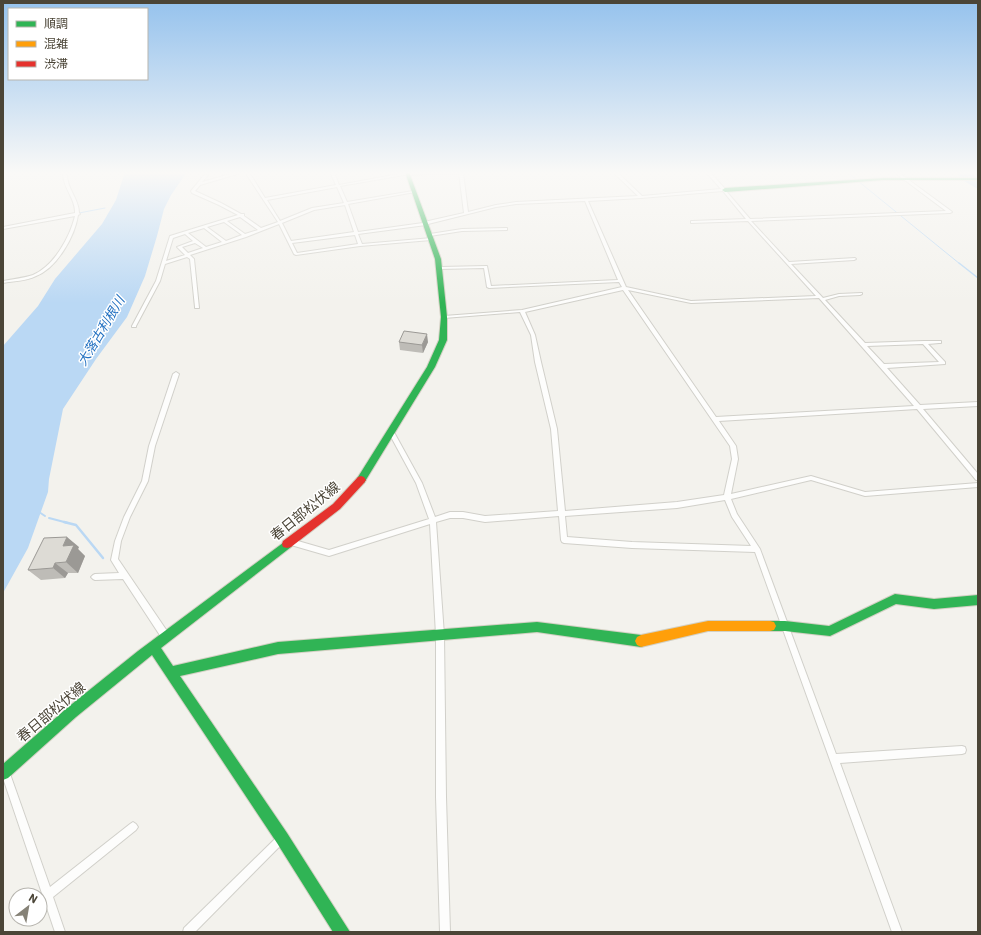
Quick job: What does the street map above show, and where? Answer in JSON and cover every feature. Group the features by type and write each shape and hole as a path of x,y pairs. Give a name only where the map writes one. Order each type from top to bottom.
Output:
{"street":[{"path":"3,228 69,216"},
{"path":"3,282 38,275 54,260 71,236 77,216"},
{"path":"134,326 158,281 171,238 241,216"},
{"path":"244,216 261,230"},
{"path":"275,216 296,254 431,237 462,230 506,229"},
{"path":"164,263 245,236 297,216"},
{"path":"350,216 360,245"},
{"name":"春日部松伏線","path":"4,772 76,709 153,647 331,510 351,492 361,480 437,356 443,340 444,317 440,268 431,237 422,216"},
{"path":"290,242 425,224 456,216"},
{"path":"593,216 624,288 733,446 735,459 727,497 734,515 758,549 897,932"},
{"path":"746,216 820,299 884,366 920,407 978,478"},
{"path":"692,222 859,216"},
{"path":"224,221 245,236"},
{"path":"205,227 225,242"},
{"path":"186,233 206,249"},
{"path":"196,241 179,247 192,259 197,307"},
{"path":"789,263 854,259"},
{"path":"440,268 486,267 489,287 621,280"},
{"path":"444,317 522,311 624,288 691,302 820,299 839,295 860,294"},
{"path":"522,311 533,335 554,429 564,540 632,545 758,549"},
{"path":"884,366 943,363 924,342"},
{"path":"864,345 939,342"},
{"path":"166,637 114,560 118,541 127,517 145,481 152,446 176,374"},
{"path":"714,419 978,404"},
{"path":"393,435 419,483 433,521 440,635 441,797 445,932"},
{"path":"291,542 329,553 450,515 463,515 485,519 677,505 727,497 811,478 865,494 978,485"},
{"path":"95,577 125,576"},
{"path":"171,672 278,648 537,627 638,642 708,626 785,626 830,631 895,599 934,604 978,600"},
{"path":"153,647 282,838 342,932"},
{"path":"834,759 962,750"},
{"path":"4,772 44,887"},
{"path":"48,895 133,827"},
{"path":"188,932 282,838"},
{"path":"48,899 60,932"}],"water":[{"name":"大落古利根川","path":"107,216 162,216 145,276 127,317 96,359 63,409 49,479 48,492 28,548 3,593 3,346 38,306 55,279 102,224"}],"building":[{"path":"404,331 427,334 422,345 399,342"},
{"path":"67,537 63,546 74,545 66,562 55,563 53,568 28,570 44,538"}],"waterway":[{"path":"901,216 960,264"},
{"path":"32,221 41,220"},
{"path":"959,263 978,278"},
{"path":"39,512 45,516"},
{"path":"49,518 68,523"},
{"path":"64,522 68,523"},
{"path":"68,523 76,525 103,558"}],"traffic: fast":[{"path":"361,480 431,367 443,340 444,317 438,259 423,216"},
{"path":"3,773 37,742 107,684 178,627 287,544"},
{"path":"770,626 785,626 830,631 895,599 934,604 978,600"},
{"path":"171,672 278,648 537,627 641,641"},
{"path":"153,647 282,838 342,932"}],"traffic: slow":[{"path":"641,641 708,626 770,626"}],"traffic: jam":[{"path":"287,544 346,498 361,480"}]}
